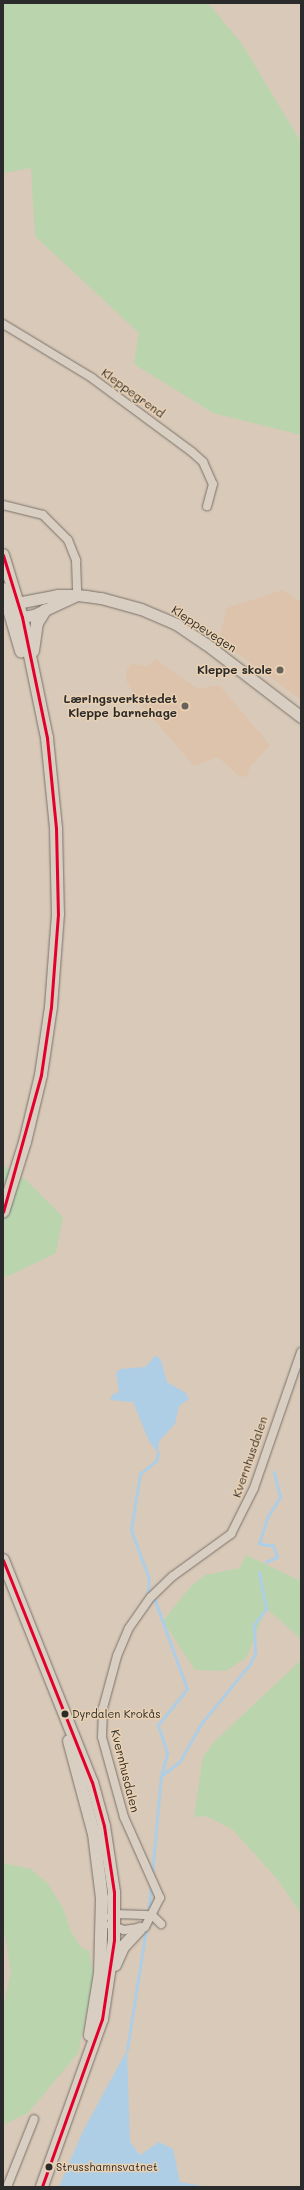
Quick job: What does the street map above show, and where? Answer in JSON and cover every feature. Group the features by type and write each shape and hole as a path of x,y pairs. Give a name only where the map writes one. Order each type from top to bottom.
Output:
{"main road":[{"path":"3,555 18,603 16,615 46,748"},
{"path":"3,590 16,615 32,662 46,748 57,854 54,979 38,1090 3,1212"},
{"name":"Kleppevegen","path":"18,603 45,596 77,595 141,609 176,624 301,717"},
{"path":"16,615 45,610 77,595"},
{"path":"32,662 34,635 45,610"},
{"path":"3,1560 52,1682 60,1697 97,1798 110,1859 115,1914 109,1983"},
{"path":"52,1682 93,1828 102,1923 97,1993 85,2065"},
{"path":"42,2187 75,2096 120,1951 140,1929"}],"street":[{"name":"Kleppegrend","path":"3,324 92,378 192,452 203,462 212,480 213,491 207,506"},
{"path":"3,505 42,515 68,540 76,560 77,595"},
{"name":"Kvernhusdalen","path":"140,1929 159,1904 158,1892 124,1818 102,1736 103,1708 113,1669 129,1628 151,1597 173,1576 231,1534 254,1488 301,1352"},
{"path":"102,1923 115,1914 152,1915 161,1924"},
{"path":"102,1923 140,1929"},
{"path":"7,2187 34,2119"}],"shaded area":[{"name":"Kleppe skole","path":"283,590 301,602 301,700 219,640 227,608"},
{"path":"155,659 198,689 219,685 270,745 250,767 247,776 240,777 218,757 194,766 141,705 126,680 127,669 131,664 148,666"}],"green space":[{"path":"3,3 208,3 242,44 301,142 301,435 213,413 134,364 139,333 35,236 31,168 3,173"},
{"path":"3,1165 26,1180 63,1217 56,1253 9,1276 3,1275"},
{"path":"246,1555 301,1581 301,1639 266,1608 247,1657 226,1671 195,1670 163,1621 191,1586 205,1575 240,1568"},
{"path":"301,1660 301,1914 278,1880 232,1829 206,1816 194,1817 203,1757 212,1744"},
{"path":"3,1863 31,1869 48,1884 63,1908 71,1932 81,1947 89,1951 94,1977 78,2053 28,2113 3,2125 3,2009 11,1971 3,1924"}],"water":[{"path":"156,1355 161,1360 167,1382 186,1393 189,1399 179,1406 175,1424 159,1441 158,1453 149,1441 133,1402 110,1400 113,1394 119,1392 116,1373 120,1369 145,1367"},
{"path":"127,2050 130,2142 140,2155 159,2142 173,2149 180,2182 208,2187 59,2187 82,2133"}],"waterway":[{"path":"152,1874 161,1776 167,1753 158,1725 187,1689 155,1601 148,1593 149,1579 131,1530 140,1474 156,1461 158,1453"},
{"path":"266,1562 277,1557 273,1546 259,1544 267,1518 280,1497 274,1473"},
{"path":"161,1776 180,1761 201,1724 250,1664 255,1654 254,1625 266,1609 259,1573"},
{"path":"148,1914 151,1885"},
{"path":"127,2050 146,1929"}],"transit line":[{"path":"3,555 22,617 47,738 56,828 58,914 51,1007 41,1075 3,1212"},
{"path":"3,1560 92,1782 104,1826 114,1892 114,1940 102,2019 42,2187"}],"place":[{"name":"Kleppe skole","path":"280,670"},
{"name":"Læringsverkstedet Kleppe barnehage","path":"185,706"},
{"name":"Dyrdalen Krokås","path":"65,1714"},
{"name":"Strusshamnsvatnet","path":"49,2167"}]}
